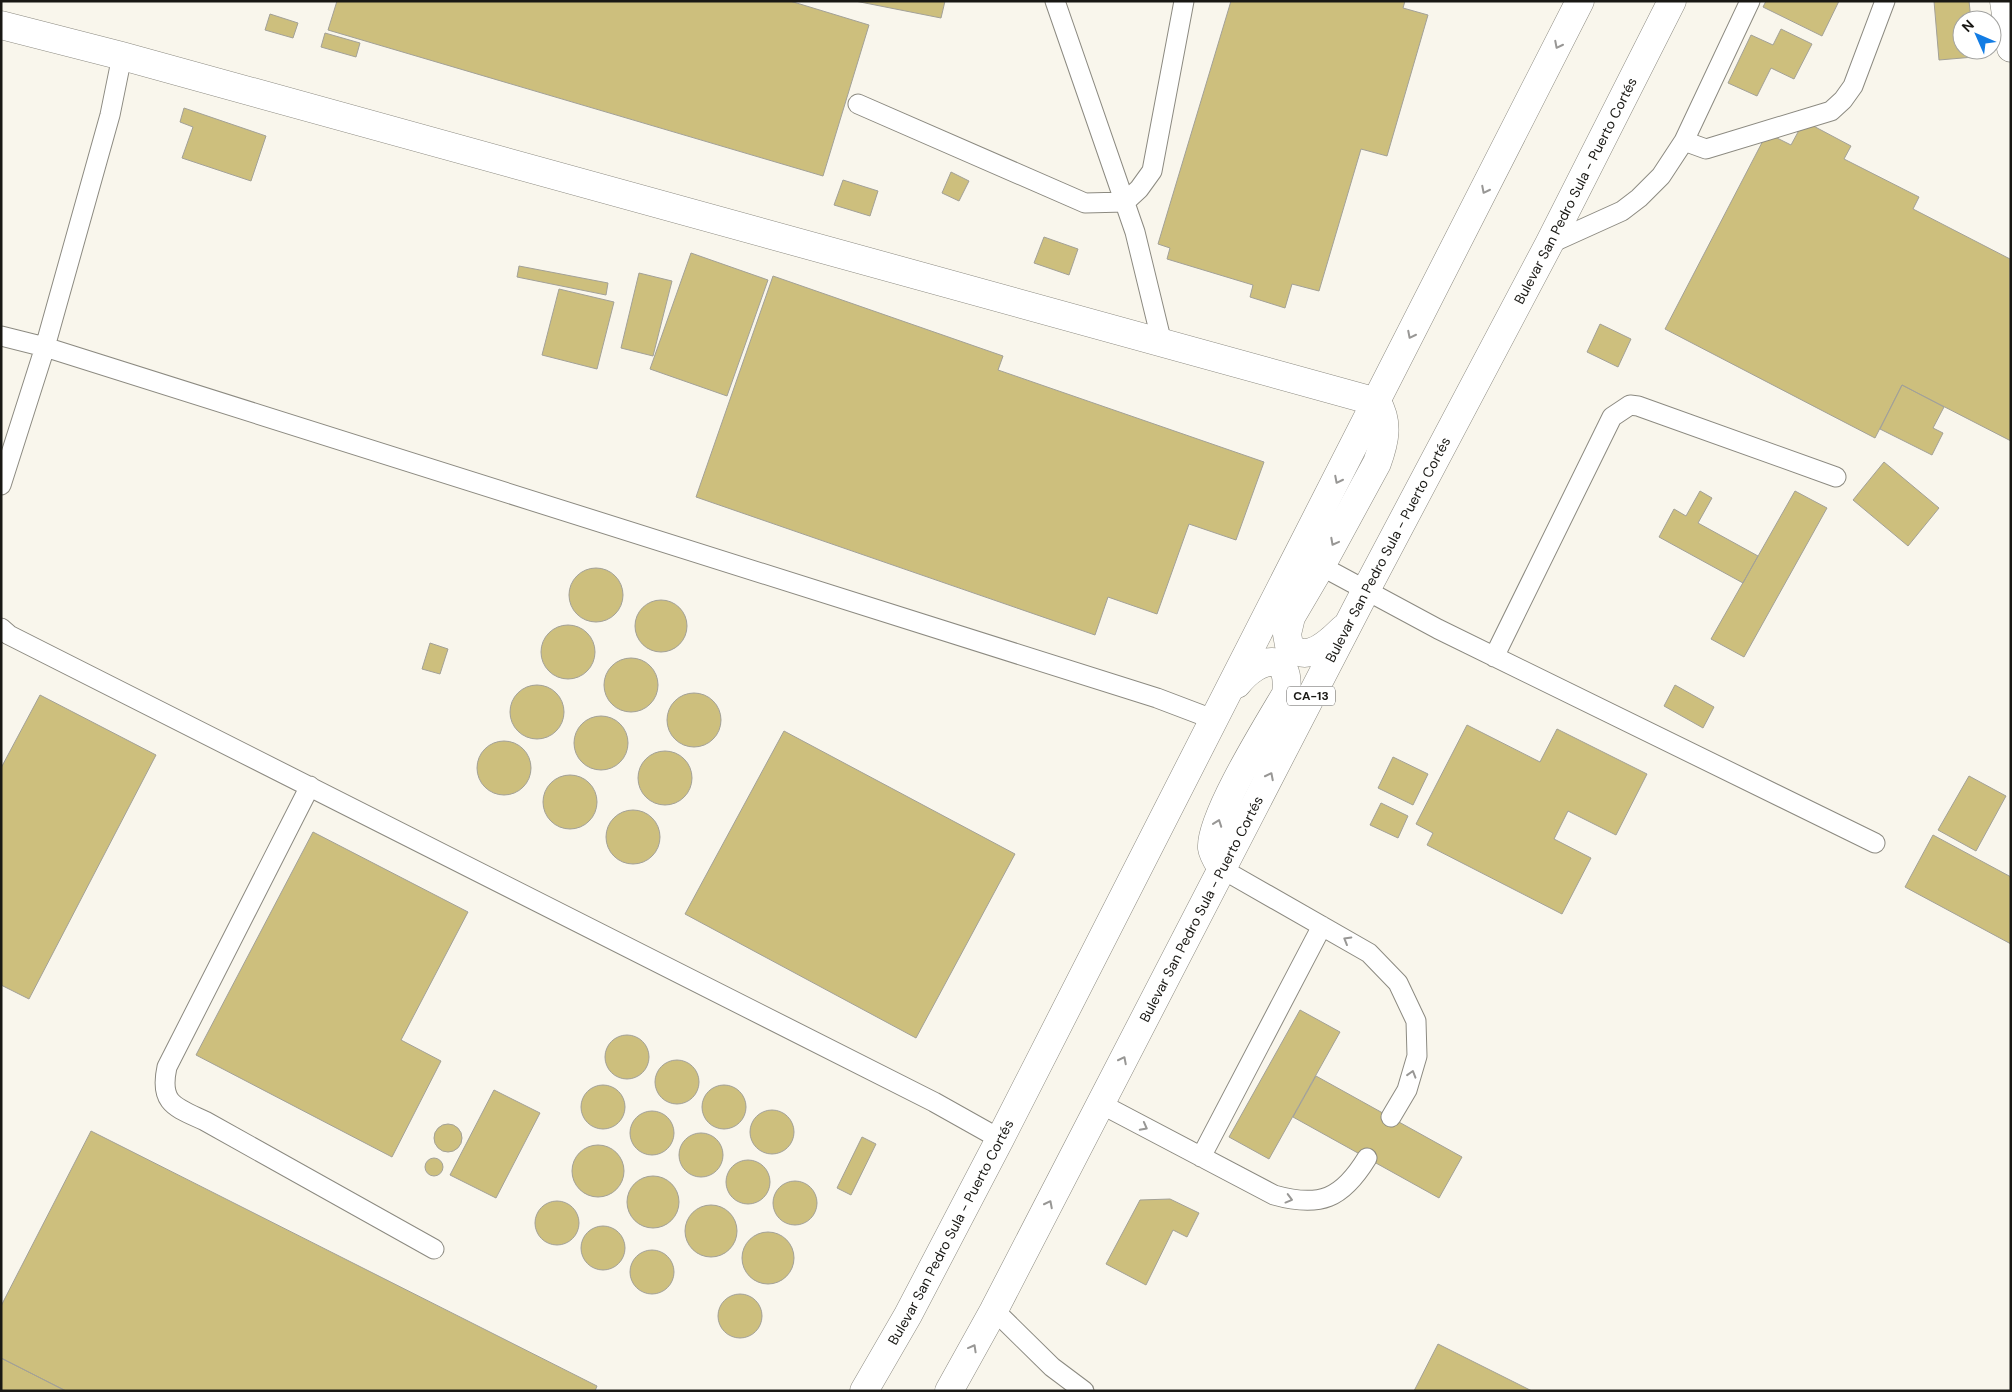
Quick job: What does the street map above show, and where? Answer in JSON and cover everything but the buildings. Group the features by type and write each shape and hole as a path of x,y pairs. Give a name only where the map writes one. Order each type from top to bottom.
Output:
{"main road":[{"name":"Bulevar San Pedro Sula - Puerto Cortés","path":"864,1391 908,1315 1000,1139 1580,1"},
{"name":"Bulevar San Pedro Sula - Puerto Cortés","path":"949,1391 994,1310 1366,590 1549,244 1672,1"},
{"path":"2004,1 2011,48"},
{"path":"1,25 122,56 1377,402 1384,420 1383,447 1377,462 1321,566 1291,617 1287,634 1289,645 1299,652 1313,651 1324,646 1351,620"},
{"path":"1222,868 1215,857 1212,847 1217,824 1226,800 1286,694 1288,679 1284,670 1275,662 1263,662 1251,669 1227,695"}],"lane":[{"path":"1055,1 1136,232 1162,343"},
{"path":"858,104 1085,203 1125,202 1140,189 1152,171 1184,1"},
{"path":"1549,244 1622,211 1661,176 1684,140 1750,1"},
{"path":"1684,140 1706,149 1830,111 1843,100 1853,86 1885,1"},
{"path":"1,485 45,346 110,115 122,56"},
{"path":"1,336 45,346 1157,698 1214,720"},
{"path":"1494,657 1612,417 1630,405 1638,406 1836,477"},
{"path":"1321,566 1438,630 1875,843"},
{"path":"1,628 18,640 934,1102 1000,1139"},
{"path":"310,786 167,1067 164,1082 167,1097 176,1107 205,1120 434,1249"},
{"path":"1222,868 1369,953 1398,983 1416,1021 1417,1056 1407,1090 1391,1117"},
{"path":"1201,1157 1322,926"},
{"path":"1101,1104 1274,1195 1296,1201 1318,1200 1339,1191 1356,1176 1367,1158"},
{"path":"994,1310 1052,1367 1084,1391"}]}
